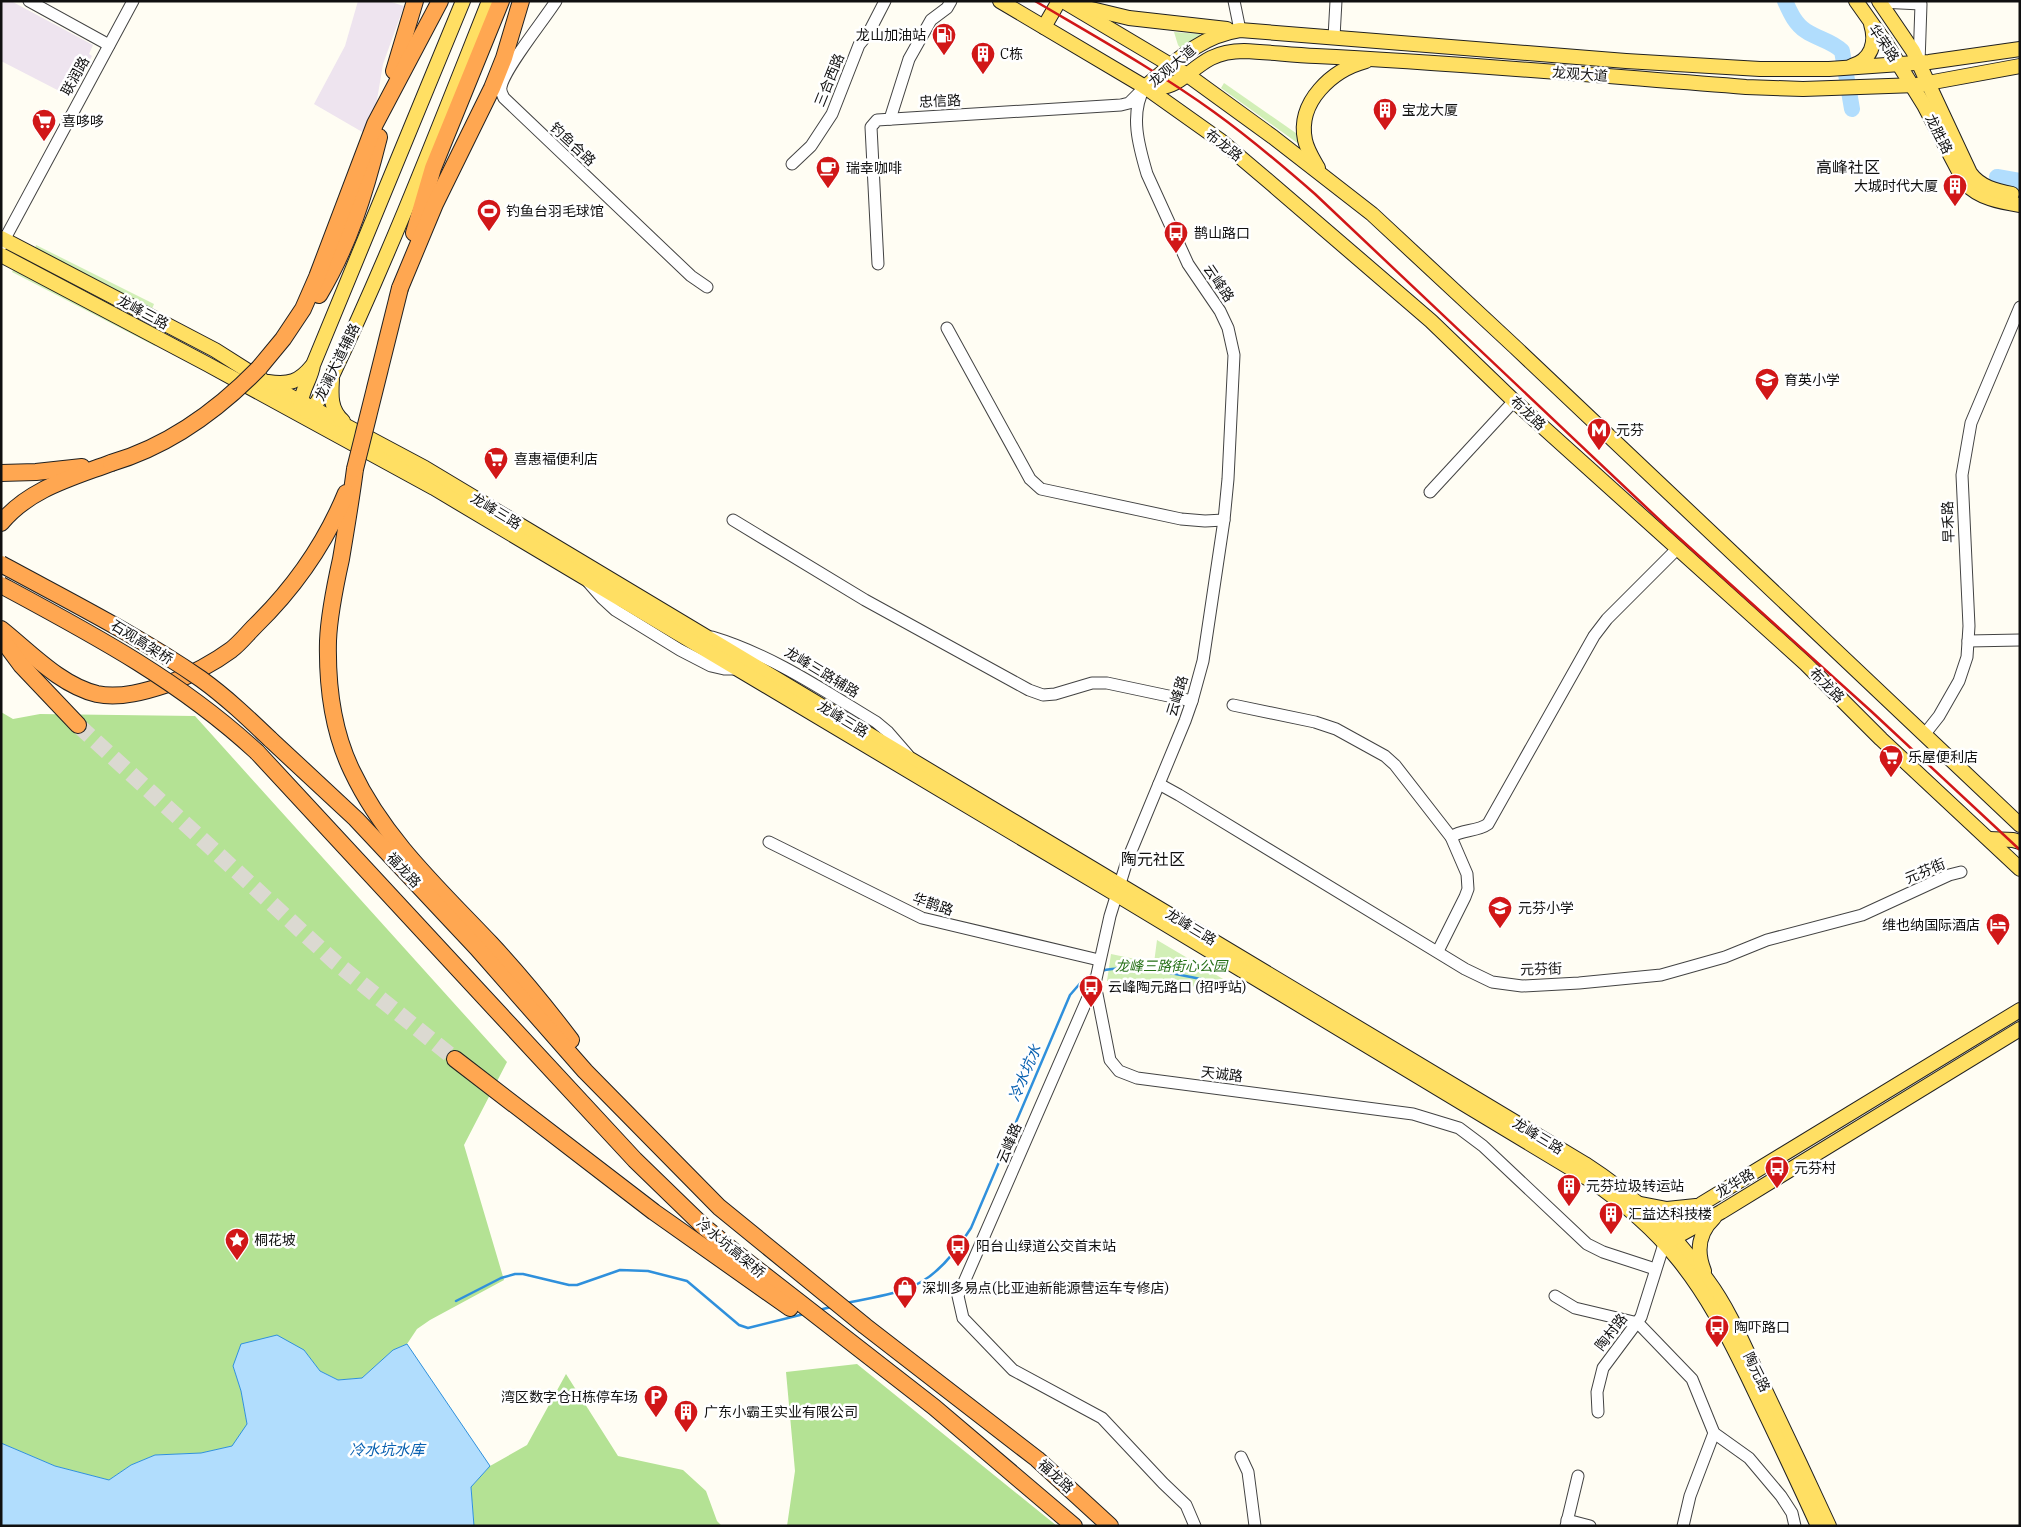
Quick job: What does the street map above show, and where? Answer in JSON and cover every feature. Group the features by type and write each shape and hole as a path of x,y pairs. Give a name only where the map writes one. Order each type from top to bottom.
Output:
{"highway":[{"path":"1,523 16,507 32,495 49,486 151,448 188,428 262,375 301,323 335,268 355,224 371,169 400,49 415,1"},
{"path":"262,375 303,309 318,277 375,124 440,1"},
{"path":"501,1 433,168 422,201 400,288 355,469 329,621 329,684 333,711 351,770 377,817 420,869 534,994 588,1063 609,1096"},
{"path":"400,288 435,204 492,88 504,58 521,1"},
{"path":"1,473 57,471 111,463"},
{"path":"1,628 78,688 99,694 125,694 153,689 184,677 211,664 232,649 279,602 318,549 330,529 355,469"},
{"name":"石观高架桥","path":"1,564 95,613 178,664 226,699 270,739"},
{"name":"石观高架桥","path":"1,585 149,668 195,699 257,752"},
{"path":"1,638 21,665 78,725"},
{"name":"福龙路","path":"270,739 356,819 477,948 530,1008"},
{"name":"福龙路","path":"257,752 500,1014"},
{"name":"冷水坑高架桥","path":"530,1008 609,1096 719,1207 865,1326 1000,1429"},
{"name":"冷水坑高架桥","path":"500,1014 635,1160 702,1224 731,1249 990,1453"},
{"path":"455,1059 700,1246 934,1407"},
{"name":"福龙路","path":"1000,1429 1037,1459 1110,1526"},
{"name":"福龙路","path":"990,1453 1074,1526"}],"main road":[{"name":"龙澜大道辅路","path":"463,1 312,365 312,372 300,400 308,412 332,376 395,235 489,1"},
{"name":"布龙路","path":"1000,1 1145,88 1221,141 1273,185 1431,321 1514,401 1806,664 1881,739 2020,869"},
{"path":"1044,27 1062,1"},
{"path":"1062,1 1129,18 1240,30"},
{"path":"1062,1 1188,76 1321,173 1372,214 2016,821 2017,841 1989,839"},
{"name":"华荣路","path":"1856,1 1912,85"},
{"name":"华荣路","path":"1879,2 1901,31 1929,83"},
{"path":"1860,65 1872,50 1873,33 1870,21"},
{"path":"453,24 476,34"},
{"name":"龙观大道","path":"1145,88 1190,50 1211,37 1225,32 1240,30 1636,62 1760,69 1829,69 1860,65 1919,63 2020,49"},
{"name":"龙观大道","path":"1145,88 1165,87 1188,76 1220,54 1237,52 1374,58 1746,87 1831,89 1929,83 2020,66"},
{"path":"1321,173 1305,141 1305,118 1311,102 1322,86 1335,74 1351,65 1374,58"},
{"name":"龙胜路","path":"1929,83 1963,161 1974,177 1988,188 2020,196"},
{"name":"龙胜路","path":"1912,85 1941,134 1965,183 1980,195 2020,205"},
{"name":"龙峰三路","path":"2,241 262,375 300,400"},
{"name":"龙峰三路","path":"1,256 308,412 739,670 1010,825 1581,1174 1668,1237"},
{"path":"262,375 282,384 293,382 304,376 312,365"},
{"path":"332,376 330,395 333,407 338,417 351,428"},
{"name":"龙峰三路","path":"308,412 351,428 425,468 912,760 1010,825"},
{"name":"龙峰三路","path":"1118,890 1585,1164 1640,1204 1668,1237"},
{"name":"龙华路","path":"1668,1237 1704,1203 2020,1010"},
{"name":"龙华路","path":"1668,1237 1721,1212 2018,1033"},
{"path":"1640,1204 1666,1209 1695,1206 1704,1203"},
{"path":"1708,1281 1701,1261 1700,1243 1706,1225 1721,1212"},
{"name":"陶元路","path":"1668,1237 1708,1281 1739,1336 1829,1526"},
{"name":"陶元路","path":"1668,1237 1718,1318 1768,1418 1818,1526"}],"street":[{"path":"29,1 109,45"},
{"name":"联润路","path":"2,241 133,1"},
{"name":"钓鱼合路","path":"556,1 502,83 500,88 504,98 691,276 707,287"},
{"name":"三合西路","path":"792,164 811,146 832,114 858,45 868,34 885,1"},
{"path":"890,119 910,59 931,20 947,8 951,1"},
{"path":"1234,1 1240,30"},
{"path":"1334,37 1336,1"},
{"path":"1879,2 1921,3 1919,63"},
{"name":"忠信路","path":"878,264 871,127 877,120 1121,105 1129,103 1145,88"},
{"name":"云峰路","path":"1145,88 1138,101 1136,117 1141,151 1147,174 1188,264 1220,311 1228,328 1234,355 1228,479 1224,520 1203,661 1192,701 1127,861 1096,973 958,1296 964,1318 1013,1370 1102,1418 1186,1505 1195,1526"},
{"name":"早禾路","path":"1924,735 1939,716 1959,681 1967,657 1969,626 1962,475 1971,423 2020,307"},
{"path":"947,328 1030,479 1041,489 1181,519 1224,520"},
{"path":"1430,492 1514,401"},
{"path":"733,520 865,600 1029,690 1043,695 1055,694 1092,683 1107,683 1192,701"},
{"path":"1451,837 1488,824 1594,636 1607,619 1677,549"},
{"path":"1968,641 2020,640"},
{"path":"1233,704 1315,722 1336,729 1376,750 1395,764 1451,837 1467,874 1468,889 1438,951"},
{"name":"元芬街","path":"1159,784 1480,977 1505,985 1569,984 1661,975 1681,971 1725,957 1767,940 1862,915 1961,872"},
{"name":"华鹊路","path":"770,842 922,918 1096,973"},
{"name":"天诚路","path":"1096,973 1097,994 1110,1060 1114,1067 1127,1075 1137,1078 1413,1114 1459,1128 1473,1138 1593,1247 1656,1269"},
{"name":"陶村路","path":"1598,1412 1598,1392 1602,1368 1638,1323 1668,1237"},
{"path":"1555,1296 1575,1308 1638,1323 1692,1379 1714,1433 1749,1458 1781,1496 1792,1513 1795,1526"},
{"path":"1683,1526 1690,1496 1714,1433"},
{"path":"1241,1457 1248,1472 1255,1526"},
{"path":"1578,1476 1567,1523 1590,1526"}],"shaded area":[{"path":"1,1 11,1 93,45 89,54 92,56 69,96 1,61"},
{"path":"358,1 388,1 404,6 383,64 377,100 364,133 314,104 345,46"}],"green space":[{"path":"1174,32 1200,34 1201,36 1182,50 1178,45"},
{"path":"1224,83 1303,138 1303,147 1221,88"},
{"path":"36,245 154,304 152,309 35,248"},
{"path":"13,270 156,344 155,346 12,272"},
{"path":"1,712 13,719 40,714 195,716 507,1062 464,1145 504,1280 430,1320 417,1329 407,1344 393,1350 362,1378 338,1380 320,1371 304,1350 233,1366 241,1391 247,1424 233,1446 201,1453 155,1455 131,1465 109,1480 55,1466 1,1443"},
{"name":"龙峰三路街心公园","path":"1157,940 1240,989 1239,994 1154,980 1107,981 1111,954 1154,963"},
{"path":"857,1364 1057,1526 787,1526 795,1471 786,1372"},
{"path":"566,1374 618,1456 683,1470 706,1491 717,1521 722,1526 474,1526 471,1487 490,1466 527,1445"}],"water":[{"name":"冷水坑水库","path":"277,1335 304,1350 320,1371 338,1380 362,1378 393,1350 407,1344 490,1466 471,1487 474,1526 1,1526 1,1443 55,1466 109,1480 131,1465 155,1455 201,1453 232,1446 247,1424 241,1391 233,1366 241,1344"}],"waterway":[{"path":"1785,1 1793,17 1802,28 1842,51 1852,109"},
{"path":"1997,177 2020,181"},
{"name":"冷水坑水","path":"1101,971 1129,968 1145,969 1223,984"},
{"name":"冷水坑水","path":"846,1303 895,1293 921,1282 936,1272 961,1243 971,1228 1070,995 1083,980 1093,974"},
{"path":"456,1301 501,1278 515,1274 577,1285 620,1270 648,1271 687,1281 739,1325 748,1328 804,1314"},
{"path":"819,1310 831,1307"}],"tunnel":[{"path":"78,725 335,962 455,1059"}],"railway":[{"path":"1035,1 1171,82 1266,152 1315,194 1667,527 1872,712 2020,850"}],"place":[{"name":"龙山加油站","path":"944,56"},
{"name":"C栋","path":"983,75"},
{"name":"宝龙大厦","path":"1385,131"},
{"name":"喜哆哆","path":"44,142"},
{"name":"瑞幸咖啡","path":"828,189"},
{"name":"大城时代大厦","path":"1955,207"},
{"name":"钓鱼台羽毛球馆","path":"489,232"},
{"name":"鹊山路口","path":"1176,254"},
{"name":"育英小学","path":"1767,401"},
{"name":"元芬","path":"1599,451"},
{"name":"喜惠褔便利店","path":"496,480"},
{"name":"乐屋便利店","path":"1891,778"},
{"name":"元芬小学","path":"1500,929"},
{"name":"维也纳国际酒店","path":"1998,946"},
{"name":"云峰陶元路口 (招呼站)","path":"1091,1008"},
{"name":"元芬村","path":"1777,1189"},
{"name":"元芬垃圾转运站","path":"1569,1207"},
{"name":"汇益达科技楼","path":"1611,1235"},
{"name":"桐花坡","path":"237,1261"},
{"name":"阳台山绿道公交首末站","path":"958,1267"},
{"name":"深圳多易点(比亚迪新能源营运车专修店)","path":"905,1309"},
{"name":"陶吓路口","path":"1717,1348"},
{"name":"湾区数字仓H栋停车场","path":"656,1418"},
{"name":"广东小霸王实业有限公司","path":"686,1433"}],"district":[{"name":"高峰社区","path":"1848,167"},
{"name":"陶元社区","path":"1153,859"}]}
